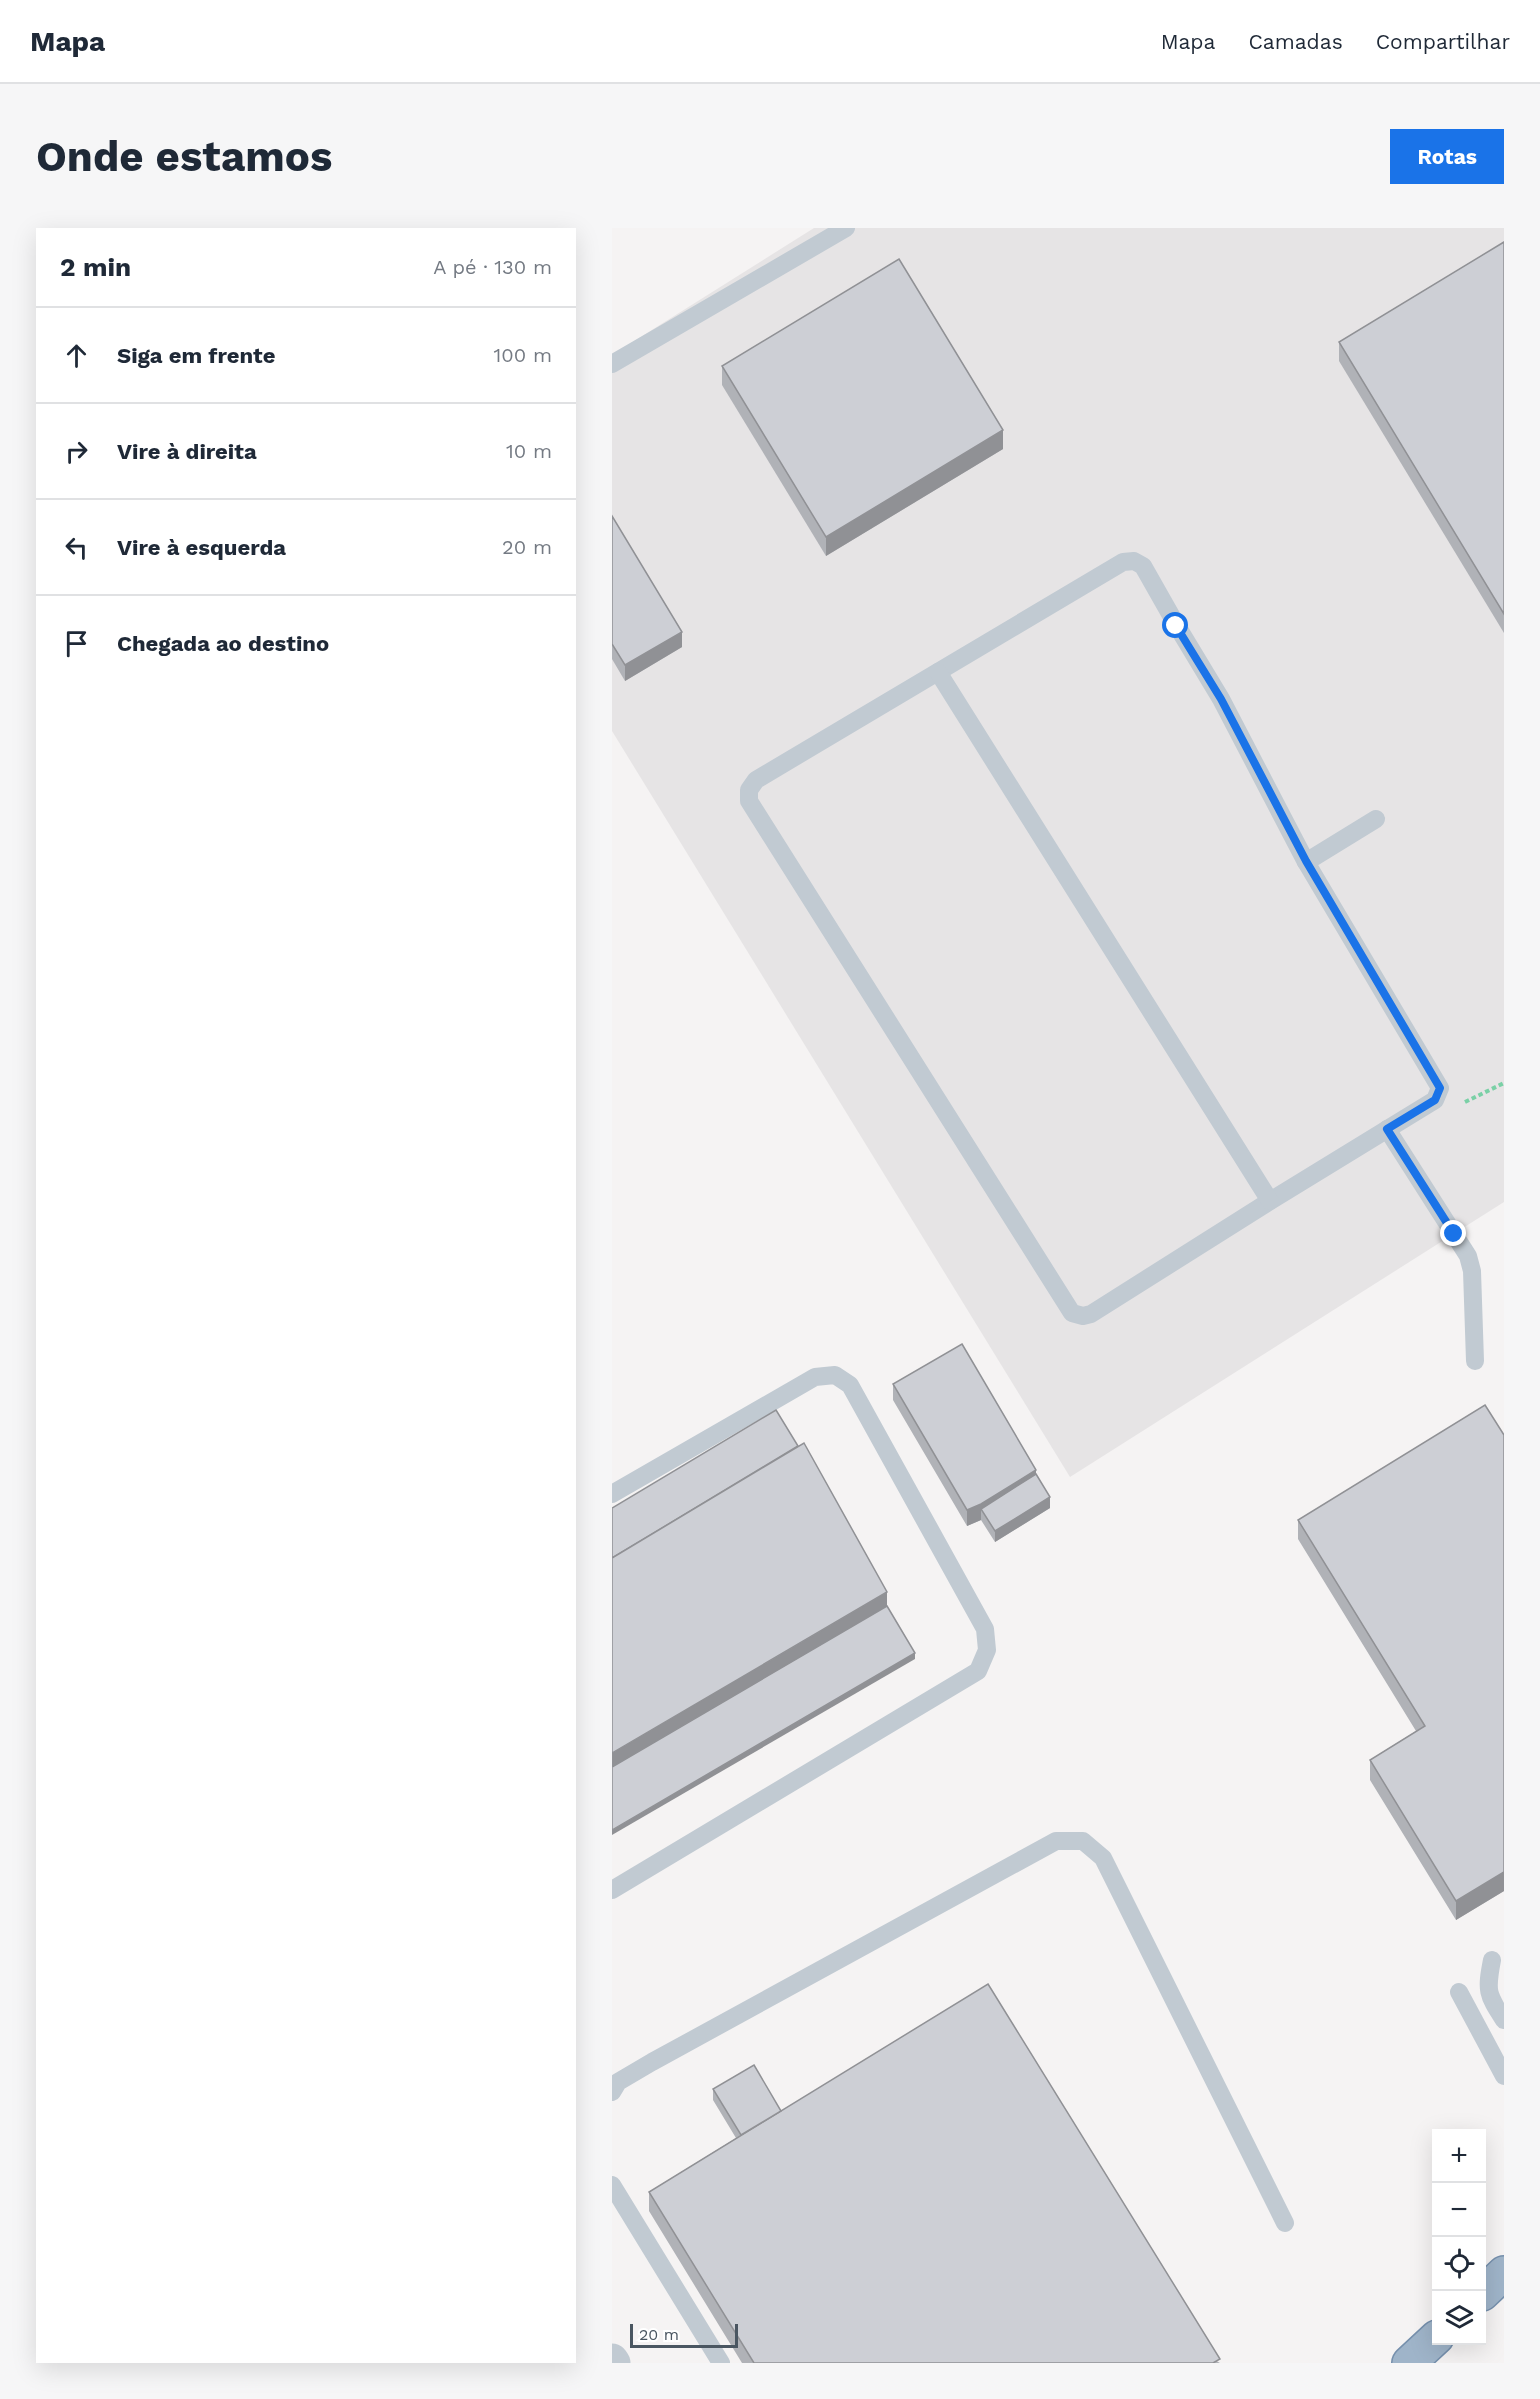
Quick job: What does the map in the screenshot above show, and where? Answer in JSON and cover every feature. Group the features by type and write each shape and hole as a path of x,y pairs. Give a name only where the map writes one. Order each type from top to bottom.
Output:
{"highway":[{"path":"1485,2291 1504,2273"},
{"path":"1409,2363 1432,2342"}],"lane":[{"path":"612,364 846,228"},
{"path":"1123,561 1134,561 1143,566 1176,626 1221,699 1306,861 1440,1088 1435,1100 1091,1314 1083,1316 1072,1313 910,1060 749,801 749,790 756,780 1123,561"},
{"path":"938,672 1270,1201"},
{"path":"1306,861 1376,819"},
{"path":"1387,1129 1468,1257 1472,1271 1475,1361"},
{"path":"612,1494 815,1377 835,1375 850,1384 985,1629 987,1650 978,1671 612,1890"},
{"path":"612,2092 618,2082 652,2062 1056,1841 1083,1841 1103,1858 1286,2223"},
{"path":"1492,1960 1488,1984 1490,2000 1503,2017"},
{"path":"1459,1992 1504,2076"},
{"path":"612,2185 722,2363"}],"shaded area":[{"path":"814,228 1504,228 1504,1202 1070,1477 612,731 612,355"}],"building":[{"path":"1504,242 1504,614 1339,342"},
{"path":"899,259 1003,430 826,537 722,366"},
{"path":"612,516 682,632 625,665 612,644"},
{"path":"962,1344 1036,1470 981,1504 967,1510 893,1384"},
{"path":"1485,1405 1504,1435 1504,1872 1456,1901 1370,1760 1425,1726 1298,1520"},
{"path":"776,1410 798,1446 612,1558 612,1508"},
{"path":"804,1443 887,1592 612,1753 612,1558"},
{"path":"1036,1474 1050,1497 995,1531 981,1509"},
{"path":"887,1606 915,1653 612,1830 612,1767"},
{"path":"988,1984 1220,2359 1213,2363 754,2363 649,2192"},
{"path":"754,2065 781,2111 741,2135 713,2089"}],"route":[{"path":"1176,626 1221,699 1306,861 1440,1088 1435,1100 1387,1129 1454,1234"}]}
